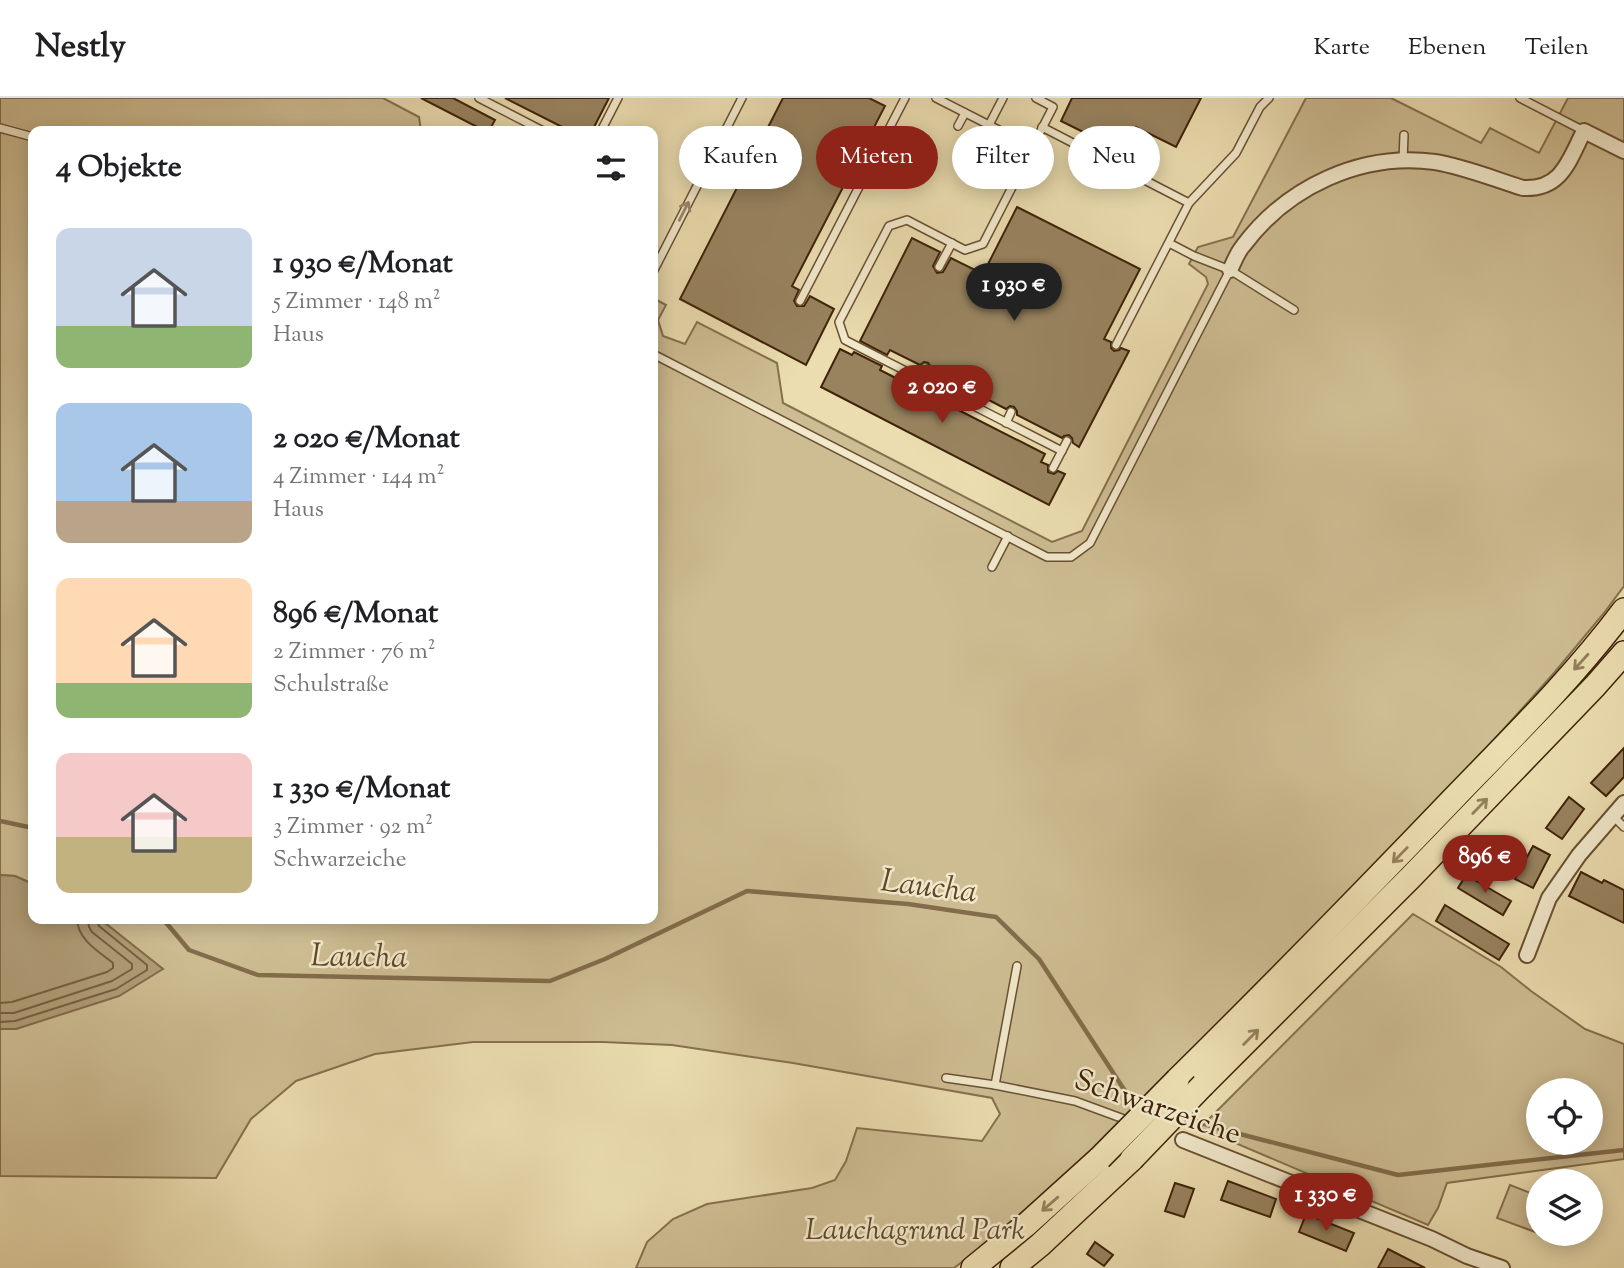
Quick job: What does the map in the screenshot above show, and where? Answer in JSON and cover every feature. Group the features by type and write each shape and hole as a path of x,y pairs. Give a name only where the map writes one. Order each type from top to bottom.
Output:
{"highway":[{"path":"973,1268 1100,1158 1369,887 1506,744 1604,637 1624,610"},
{"path":"1012,1268 1132,1159 1449,838 1624,653"}],"street":[{"path":"1230,270 1241,247 1268,218 1299,193 1353,168 1373,163 1433,162 1453,165 1523,188 1535,189 1556,180 1584,131 1624,152"},
{"path":"1527,956 1549,898 1579,855 1624,803"},
{"name":"Schwarzeiche","path":"1183,1140 1502,1268"}],"lane":[{"path":"479,98 533,126"},
{"path":"604,126 618,98"},
{"path":"658,262 742,98"},
{"path":"800,301 904,98"},
{"path":"936,98 989,125 1003,98"},
{"path":"1036,98 1053,107 1043,126"},
{"path":"1116,345 1189,203 1236,153 1259,107 1269,98"},
{"path":"1520,98 1584,131"},
{"path":"958,126 965,113"},
{"path":"0,128 28,136"},
{"path":"1054,133 1189,203"},
{"path":"1403,161 1404,135"},
{"path":"1011,189 983,244 965,250 907,220 889,226 839,322 845,340 1062,452"},
{"path":"939,267 951,243"},
{"path":"1169,243 1230,270 1294,310"},
{"path":"658,357 1047,557 1071,557 1090,543 1230,270"},
{"path":"890,375 895,366"},
{"path":"920,379 925,368"},
{"path":"1006,423 1011,412"},
{"path":"991,427 996,418"},
{"path":"1053,468 1067,441"},
{"path":"992,567 1008,536"},
{"path":"1612,816 1624,827"},
{"path":"995,1085 1017,966"},
{"name":"Schwarzeiche","path":"946,1078 1075,1101 1183,1140"}],"green space":[{"path":"0,98 383,98 419,117 420,126 28,126 28,882 15,876 0,875"},
{"name":"Lauchagrund Park","path":"1306,98 1391,98 1481,143 1490,128 1539,153 1568,98 1624,98 1624,586 1554,673 1440,800 1086,1157 992,1239 954,1268 636,1268 647,1242 673,1219 707,1204 812,1188 835,1180 846,1161 857,1128 982,1141 1000,1114 992,1098 672,1045 473,1042 375,1054 296,1081 251,1119 216,1178 0,1176 0,1029 16,1029 162,969 106,924 658,924 658,320 663,336 685,344 697,322 777,363 783,403 1052,542 1082,531 1208,284 1206,277 1189,264 1198,247 1233,237"},
{"path":"658,301 666,305 658,320"},
{"path":"1413,914 1501,967 1585,1029 1624,1044 1624,1159 1550,1169 1526,1169 1526,1172 1447,1183 1438,1208 1428,1225 1200,1128"},
{"path":"1510,1185 1526,1191 1526,1229 1497,1218"}],"water":[{"path":"0,875 15,876 28,882 28,924 106,924 163,969 119,996 16,1029 0,1029"}],"building":[{"path":"421,98 453,98 495,120 492,126 475,126"},
{"path":"505,98 609,98 595,126 560,126"},
{"path":"783,98 869,98 885,106 875,126 816,126 816,189 842,189 792,286 799,290 794,301 797,306 804,306 810,296 834,309 806,365 680,299 736,189 802,189 802,126 769,126"},
{"path":"1072,98 1201,98 1176,147 1160,139 1160,126 1071,126 1061,121"},
{"path":"1017,207 1140,269 1104,339 1111,342 1114,351 1121,348 1129,351 1079,447 1069,435 1062,438 1017,415 1014,407 1006,409 931,370 928,363 920,365 890,350 887,355 860,341 912,238 940,252 933,266 937,273 943,272 951,258 983,274"},
{"path":"840,349 852,355 854,352 882,366 880,370 1045,454 1041,462 1048,465 1048,472 1054,474 1058,471 1065,474 1049,505 821,387"},
{"path":"1624,748 1624,777 1606,796 1591,783"},
{"path":"1569,797 1584,809 1562,839 1546,828"},
{"path":"1533,846 1550,855 1533,888 1515,879"},
{"path":"1581,872 1624,890 1624,923 1569,896"},
{"path":"1466,875 1511,901 1503,915 1458,888"},
{"path":"1445,905 1509,944 1499,960 1436,921"},
{"path":"1228,1181 1276,1199 1270,1217 1221,1200"},
{"path":"1175,1183 1194,1189 1184,1217 1165,1211"},
{"path":"1306,1214 1354,1233 1346,1251 1299,1232"},
{"path":"1095,1242 1113,1255 1104,1266 1087,1254"},
{"path":"1388,1249 1425,1268 1378,1268"}],"waterway":[{"name":"Laucha","path":"0,821 28,827"},
{"name":"Laucha","path":"167,924 189,950 258,975 550,981 605,959 747,891 908,904 996,917 1039,959 1127,1094 1147,1101"},
{"name":"Laucha","path":"1184,1116 1213,1127 1398,1175 1624,1150"}]}
